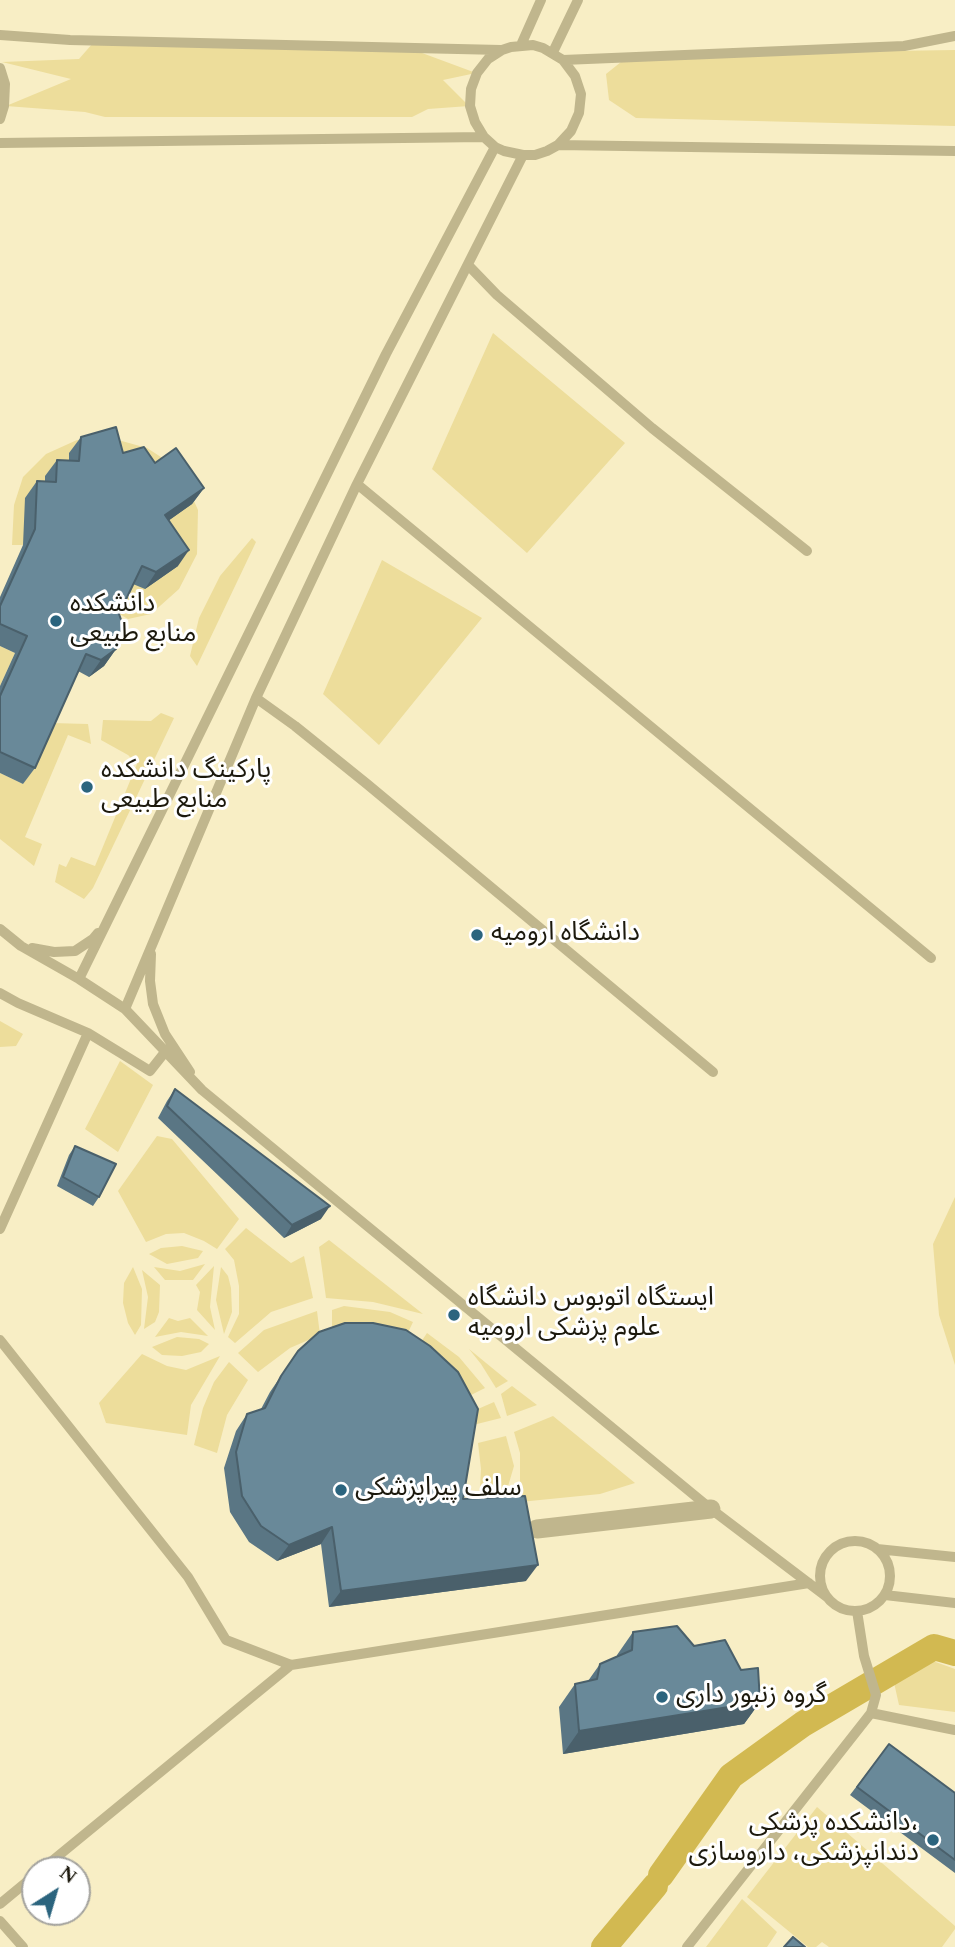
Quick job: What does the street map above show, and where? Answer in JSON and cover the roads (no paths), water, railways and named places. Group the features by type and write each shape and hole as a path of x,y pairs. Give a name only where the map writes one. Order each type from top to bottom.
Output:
{"street":[{"path":"537,1529 711,1509"}],"lane":[{"path":"521,45 541,0"},
{"path":"553,52 578,0"},
{"path":"0,35 70,40 502,50 521,45 543,48 564,60 575,76 580,94 579,113 572,131 558,145 547,151 523,155 495,147 484,137 475,122 470,106 471,89 477,73 488,59 502,50"},
{"path":"564,60 904,46 955,36"},
{"path":"0,68 5,84 5,106 0,118"},
{"path":"0,143 484,137"},
{"path":"558,145 955,151"},
{"path":"79,979 386,354 495,147"},
{"path":"125,1009 256,698 357,484 523,155"},
{"path":"469,265 497,295 652,428 807,551"},
{"path":"357,484 931,958"},
{"path":"256,698 368,784 713,1072"},
{"path":"21,946 54,952 75,951 93,939 105,924"},
{"path":"0,931 125,1009 202,1090 711,1509 840,1608 857,1611 873,1606 885,1595 890,1579 888,1562 877,1549 862,1541 845,1542 831,1551 821,1565 820,1582 827,1597"},
{"path":"152,947 150,981 153,1004 165,1034 202,1090"},
{"path":"0,993 88,1033 150,1070 165,1052"},
{"path":"0,1229 88,1033"},
{"path":"0,1340 188,1577 226,1640 291,1665 809,1583"},
{"path":"877,1549 955,1556"},
{"path":"885,1595 955,1603"},
{"path":"687,1947 871,1713 876,1695 864,1656 857,1611"},
{"path":"58,1856 291,1665"},
{"path":"871,1713 955,1730"},
{"path":"0,1904 21,1887"},
{"path":"0,1921 23,1947"}],"waterway":[{"path":"661,1875 731,1776 803,1724 934,1647 955,1653"},
{"path":"604,1947 655,1886"}],"place":[{"name":"دانشکده منابع طبیعی","path":"56,621"},
{"name":"پارکینگ دانشکده منابع طبیعی","path":"87,787"},
{"name":"دانشگاه ارومیه","path":"477,935"},
{"name":"ایستگاه اتوبوس دانشگاه علوم پزشکی ارومیه","path":"454,1315"},
{"name":"سلف پیراپزشکی","path":"341,1490"},
{"name":"گروه زنبور داری","path":"662,1697"},
{"name":"دانشکده پزشکی، دندانپزشکی، داروسازی","path":"933,1840"}]}
